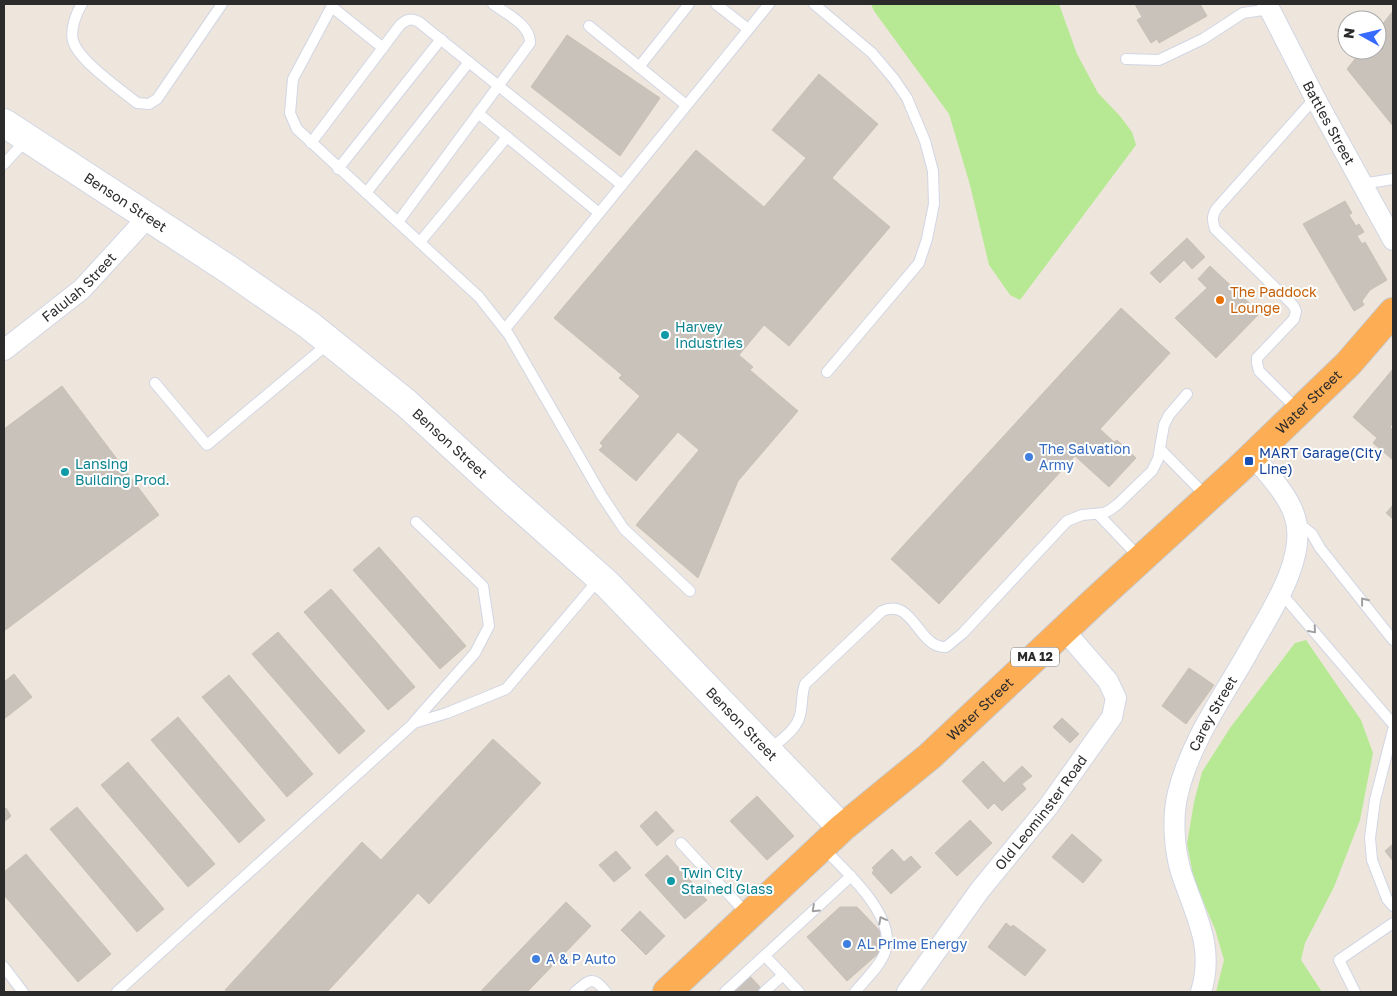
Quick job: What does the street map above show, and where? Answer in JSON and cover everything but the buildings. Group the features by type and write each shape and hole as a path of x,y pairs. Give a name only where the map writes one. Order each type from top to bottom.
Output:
{"highway":[{"name":"Water Street","path":"667,992 842,828 930,756 1252,456 1348,364 1393,312"}],"main road":[{"name":"Benson Street","path":"4,122 147,218 228,269 309,325 406,403 502,492 600,578 842,828"}],"street":[{"name":"Battles Street","path":"1268,7 1315,98 1393,240"},
{"name":"Falulah Street","path":"4,350 82,289 147,218"},
{"name":"Carey Street","path":"1201,992 1205,979 1206,951 1197,913 1181,870 1174,832 1178,794 1189,759 1271,613 1288,578 1295,556 1298,536 1295,514 1281,490 1252,456"},
{"name":"Old Leominster Road","path":"907,992 980,890 1048,807 1112,717 1116,698 1108,681 1064,630"}],"lane":[{"path":"82,4 73,27 72,40 81,56 137,103 149,104 157,99 222,4"},
{"path":"398,222 530,42 530,36 526,29 493,4"},
{"path":"504,12 511,4"},
{"path":"639,67 689,4"},
{"path":"716,4 748,29"},
{"path":"505,329 769,4"},
{"path":"814,4 872,53 894,79 907,98 925,141 933,171 934,204 928,238 919,263 827,372"},
{"path":"383,48 332,5 293,79 290,113 297,129 338,169 479,297 505,329 602,496 624,529 690,591"},
{"path":"1126,59 1159,60 1203,39 1243,14 1268,7"},
{"path":"311,143 406,20 413,19 441,39 622,185"},
{"path":"589,26 686,105"},
{"path":"338,169 441,39"},
{"path":"366,193 469,62"},
{"path":"1299,411 1259,371 1256,363 1257,358 1294,319 1296,311 1293,305 1215,229 1212,222 1213,214 1217,208 1315,98"},
{"path":"478,113 599,213"},
{"path":"420,242 507,137"},
{"path":"4,164 27,138"},
{"path":"1362,184 1393,179"},
{"path":"155,383 207,446 330,342"},
{"path":"768,752 798,722 802,707 802,691 805,684 882,611 893,608 902,610 933,644 946,647 963,633 1067,521 1082,515 1104,513 1118,504 1152,471 1158,459 1164,425 1169,415 1187,394"},
{"path":"1160,449 1208,497"},
{"path":"1098,514 1141,559"},
{"path":"1296,521 1312,534 1320,548 1393,640"},
{"path":"117,992 414,723 475,653 489,626 483,586 416,522"},
{"path":"414,723 447,713 506,690 600,578"},
{"path":"1281,592 1393,724"},
{"path":"1393,730 1375,800 1370,838 1372,860 1387,900 1393,906"},
{"path":"681,843 748,916"},
{"path":"822,847 858,883 883,920 888,936 888,943 882,958 855,992"},
{"path":"725,992 851,876"},
{"path":"1355,992 1339,960 1393,923"},
{"path":"765,956 799,992"},
{"path":"4,967 23,992"},
{"path":"764,992 783,975"},
{"path":"575,992 587,981 591,980 599,983 606,992"}],"green space":[{"path":"871,4 1059,4 1077,54 1098,93 1132,132 1136,145 1020,300 1010,295 989,265 970,185 949,114 874,11"},
{"path":"1306,640 1361,720 1373,753 1360,820 1334,887 1305,943 1301,960 1322,992 1216,992 1224,960 1215,929 1194,880 1187,844 1194,802 1202,772 1230,728 1295,643"}],"place":[{"name":"The Paddock Lounge","path":"1220,300"},
{"name":"Harvey Industries","path":"665,335"},
{"name":"The Salvation Army","path":"1029,457"},
{"name":"MART Garage(City Line)","path":"1249,461"},
{"name":"Lansing Building Prod.","path":"65,472"},
{"name":"Twin City Stained Glass","path":"671,881"},
{"name":"AL Prime Energy","path":"847,944"},
{"name":"A & P Auto","path":"536,959"}]}
